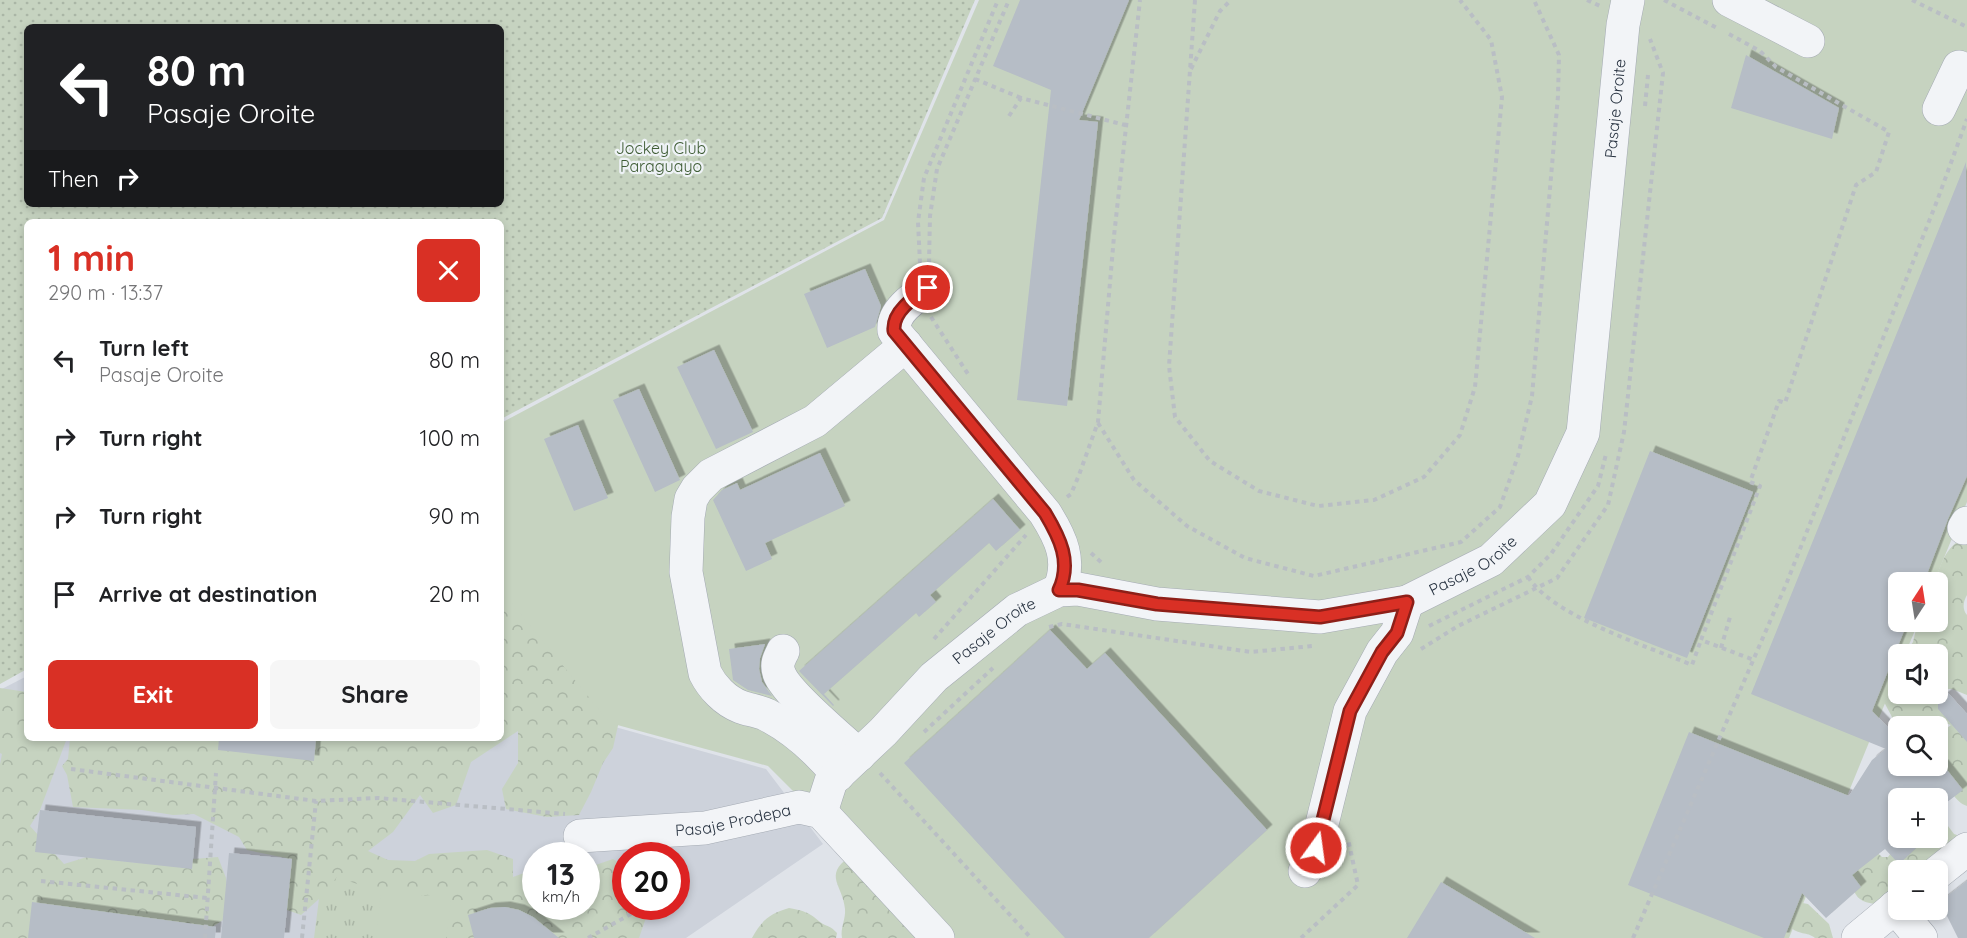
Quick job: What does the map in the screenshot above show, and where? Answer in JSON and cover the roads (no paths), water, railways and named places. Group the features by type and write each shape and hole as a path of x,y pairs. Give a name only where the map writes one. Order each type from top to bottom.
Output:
{"street":[{"name":"Pasaje Oroite","path":"821,812 831,781 865,768 883,732 934,677 1017,610 1059,590 1078,590 1157,604 1320,617 1407,602 1491,560 1550,504 1583,433 1623,25 1628,0"},
{"path":"1729,0 1808,41"},
{"path":"1953,114 1959,67"},
{"path":"924,290 899,312 893,324 894,331 1051,522 1065,552 1066,570 1059,590"},
{"path":"865,768 827,761 792,731 766,714 739,707 711,686 705,673 686,572 688,516 691,500 697,489 711,475 815,421 906,345"},
{"path":"1305,871 1316,848 1350,711 1382,652 1397,633 1407,602"},
{"path":"783,651 777,664 779,675 803,704 865,768"},
{"name":"Pasaje Prodepa","path":"574,825 705,828 799,807 821,812"},
{"path":"821,812 938,938"},
{"path":"1948,864 1967,849"},
{"path":"1858,938 1888,913"},
{"path":"1908,920 1921,938"}],"park label":[{"name":"Jockey Club Paraguayo","path":"661,157"}]}
